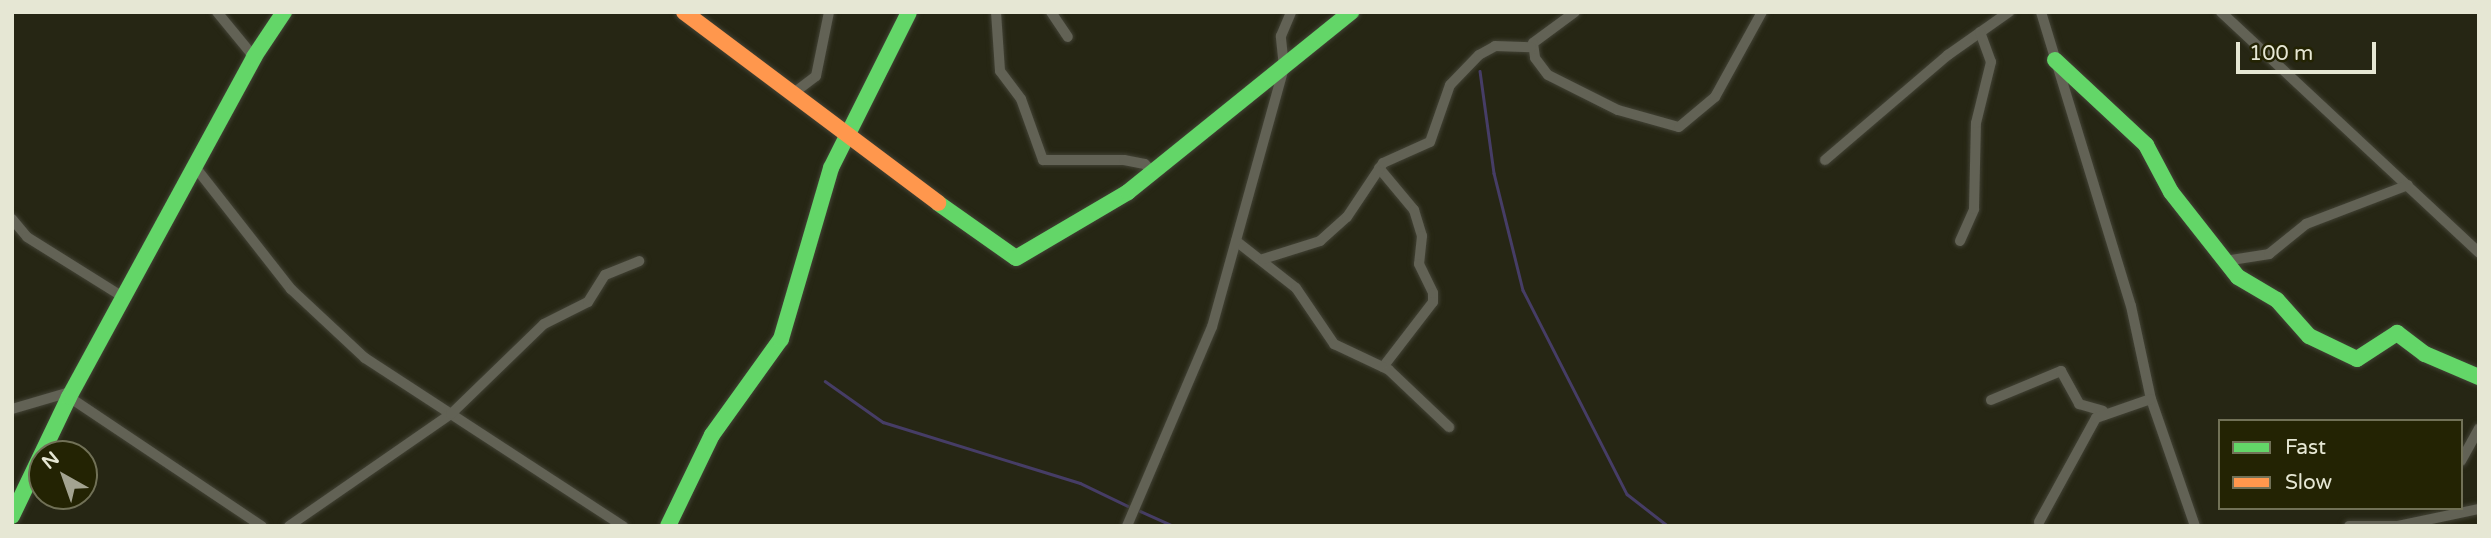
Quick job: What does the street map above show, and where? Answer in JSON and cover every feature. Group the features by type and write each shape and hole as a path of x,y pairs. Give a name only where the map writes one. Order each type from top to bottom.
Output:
{"street":[{"path":"217,12 254,57"},
{"path":"12,516 71,394 123,297 196,168 254,57 284,12"},
{"path":"684,12 791,95 1016,258 1106,209 1351,12"},
{"path":"791,95 816,76 828,12"},
{"path":"668,526 712,435 781,339 814,219 847,136 909,12"},
{"path":"996,12 1000,71 1021,99 1043,160 1124,160 1145,164 1153,173"},
{"path":"1051,12 1068,37"},
{"path":"1127,526 1210,334 1283,67 1281,36 1291,12"},
{"path":"1531,47 1555,81 1618,110 1679,127 1715,97 1762,12"},
{"path":"1825,160 1980,32 2009,12"},
{"path":"2040,12 2131,306 2151,399 2195,526"},
{"path":"2221,12 2479,253"},
{"path":"1531,47 1539,35 1572,13"},
{"path":"1960,241 1974,209 1976,123 1991,62 1980,32"},
{"path":"1264,259 1328,235 1347,217 1379,168 1430,142 1450,85 1479,55 1495,46 1531,47"},
{"path":"2055,60 2146,145 2171,192 2225,261 2249,286 2277,300 2309,336 2338,352 2361,359 2397,333 2426,354 2479,377"},
{"path":"196,168 319,316 365,358 623,526"},
{"path":"1379,168 1413,210 1422,236 1419,264 1433,293 1433,302 1383,367"},
{"path":"2225,261 2269,254 2306,224 2409,185"},
{"path":"14,225 123,297"},
{"path":"1236,241 1264,259 1296,288 1334,344 1383,367 1448,427"},
{"path":"289,526 451,414 544,324 588,302 605,275 639,261"},
{"path":"1991,400 2061,371 2079,404 2104,411 2151,399"},
{"path":"12,409 71,394 262,526"},
{"path":"2039,522 2104,411"},
{"path":"2463,457 2479,429"},
{"path":"2349,526 2479,509"}],"waterway":[{"path":"1480,71 1494,173 1523,290 1627,494 1668,526"},
{"path":"825,381 883,422 1080,483 1128,506"},
{"path":"1140,511 1173,526"}],"traffic: fast":[{"path":"12,516 69,397 254,57 284,12"},
{"path":"668,526 712,435 781,339 831,168 909,12"},
{"path":"938,203 1016,258 1128,192 1351,12"},
{"path":"2055,60 2146,145 2171,192 2238,277 2277,300 2309,336 2357,359 2397,333 2425,354 2479,377"}],"traffic: slow":[{"path":"684,12 938,203"}]}
